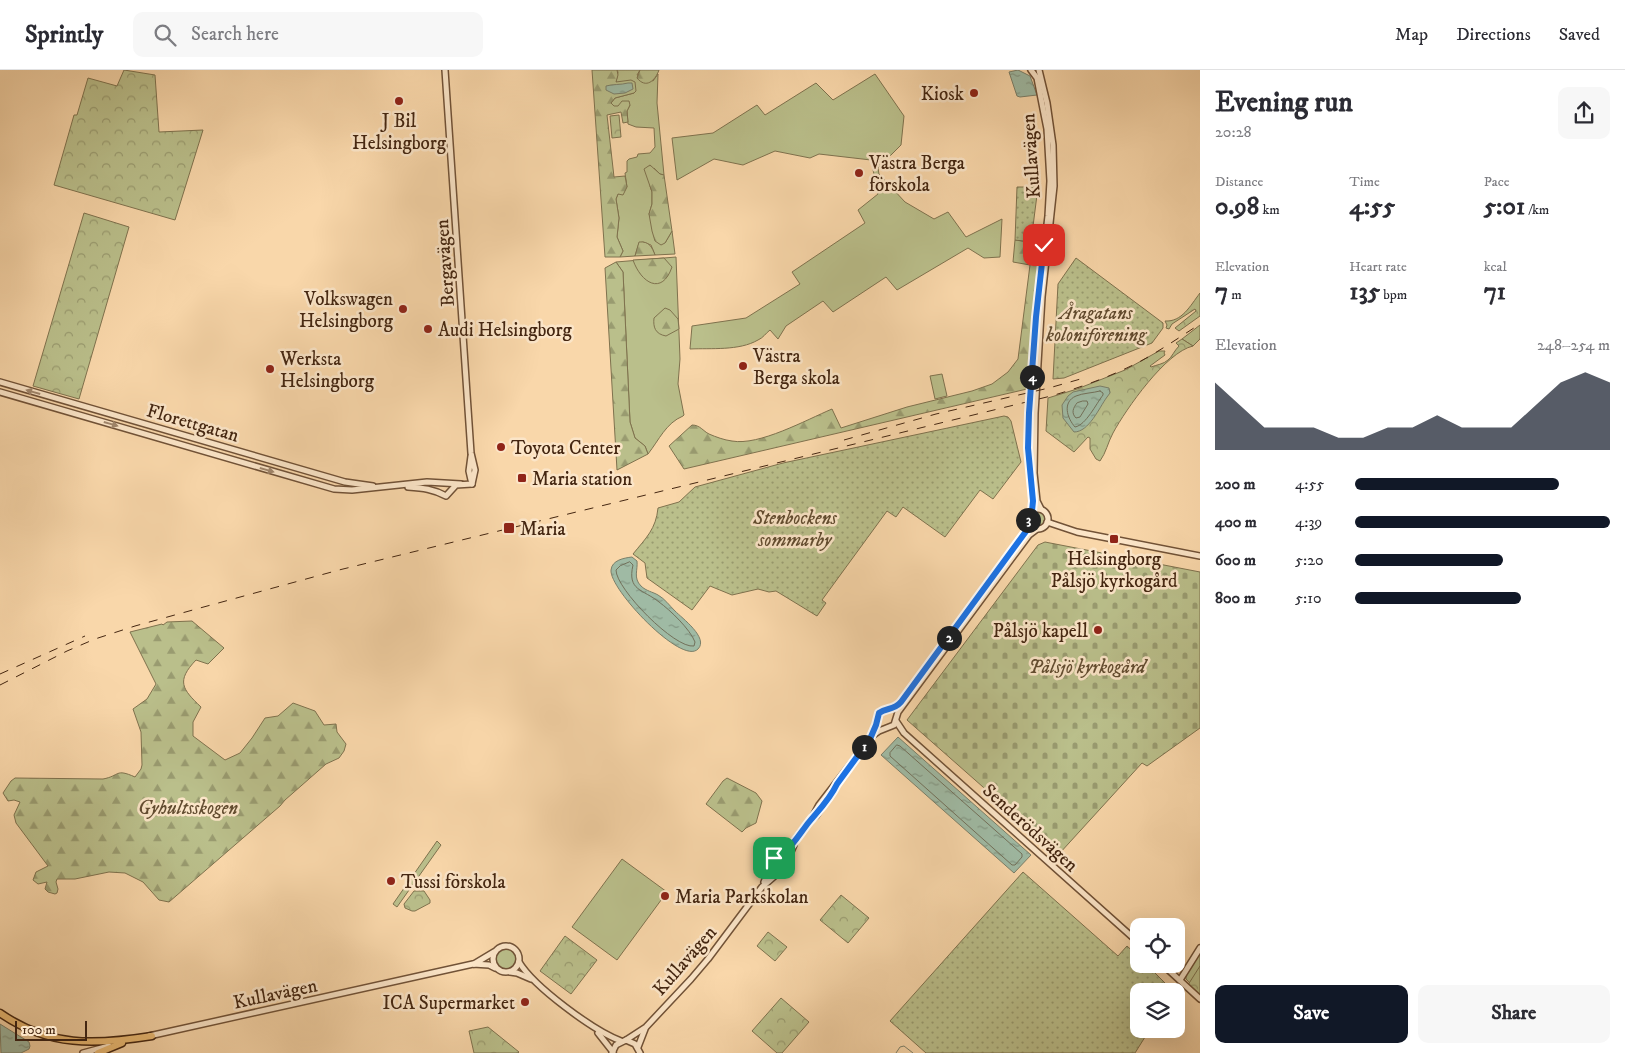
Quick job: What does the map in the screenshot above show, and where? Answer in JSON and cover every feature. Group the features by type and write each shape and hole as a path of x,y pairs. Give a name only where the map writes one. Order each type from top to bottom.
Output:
{"main road":[{"path":"0,1013 29,1030 62,1040 110,1042 152,1036"},
{"path":"98,1053 127,1041"}],"street":[{"name":"Bergavägen","path":"445,70 471,453 469,471 472,484"},
{"name":"Kullavägen","path":"870,739 879,713 898,706 906,696 1026,533 1029,524 1028,518 1032,511 1033,501 1028,448 1029,413 1036,317 1050,181 1047,130 1036,78 1032,70"},
{"name":"Kullavägen","path":"762,887 772,859 780,856 796,840 811,820 819,805 870,739 879,731 894,725 898,712 1029,535 1047,522 1047,515 1037,501 1034,473 1035,413 1042,297 1054,177 1051,127 1039,70"},
{"name":"Florettgatan","path":"0,382 346,482 379,487"},
{"name":"Florettgatan","path":"0,392 334,489 352,490 427,482 438,484 472,484"},
{"path":"438,484 448,493 461,484"},
{"name":"Florettgatan","path":"398,486 448,493"},
{"path":"1032,511 1041,509"},
{"path":"1047,522 1077,532 1200,556"},
{"path":"1029,524 1037,529"},
{"path":"888,710 893,713 896,720"},
{"name":"Senderödsvägen","path":"896,720 904,733 1130,935"},
{"path":"877,722 881,727 888,728"},
{"name":"Senderödsvägen","path":"888,728 904,733"},
{"name":"Kullavägen","path":"594,1028 624,1041 646,1028 701,967 762,887 778,873 786,870 787,861 796,840"},
{"path":"780,856 784,857 787,861"},
{"path":"771,866 778,873"},
{"name":"Kullavägen","path":"473,964 502,946 510,947 517,952 519,962 533,980 594,1028 608,1044 612,1052"},
{"path":"1180,980 1200,948"},
{"path":"494,952 492,959 495,968"},
{"path":"510,972 516,968 519,962"},
{"name":"Kullavägen","path":"83,1053 127,1041 473,964 489,965 500,972 517,973 533,980"},
{"path":"1172,973 1200,999"},
{"name":"Kullavägen","path":"639,1050 646,1028"},
{"path":"612,1052 616,1045 624,1041 634,1043 639,1050"}],"green space":[{"path":"124,70 155,75 159,132 203,130 175,220 54,185 74,115 77,115 88,78 117,86"},
{"path":"592,70 617,70 616,82 631,80 635,82 636,91 634,93 615,98 611,103 614,106 618,106 622,101 629,101 630,105 627,111 628,122 623,123 621,112 607,115 614,177 625,176 627,187 623,195 618,194 616,199 619,218 617,237 623,251 620,257 605,257"},
{"path":"617,70 640,70 637,75 653,81 658,74 657,103 664,175 654,168 650,186 652,204 649,214 665,243 672,231 675,254 655,255 651,245 643,242 639,243 635,256 620,257 623,251 617,237 619,218 616,199 618,194 627,187 625,173 627,172 627,161 637,157 638,154 650,153 655,147 654,128 636,127 628,124 627,111 630,105 614,107 611,103 615,98 634,93 616,82"},
{"path":"640,70 659,70 653,80 644,83 637,78"},
{"path":"875,74 904,116 901,145 878,168 879,174 905,202 934,219 948,212 966,237 1002,219 1000,257 984,258 968,248 897,290 886,277 833,312 823,301 786,326 778,339 770,330 760,339 742,346 690,349 692,326 746,318 800,284 792,272 865,223 858,210 878,194 871,160 819,154 810,158 775,151 743,165 714,159 677,180 672,138 713,133 757,105 765,115 816,83 833,100"},
{"path":"619,115 621,137 612,138 610,116"},
{"path":"650,165 660,174 664,175 672,231 665,243 661,245 655,241 649,214 652,204 652,192 644,169"},
{"path":"1017,187 1038,187 1031,242 1015,240"},
{"path":"84,213 129,227 79,399 33,386"},
{"path":"1015,240 1031,242 1031,249 1039,259 1027,389 684,469 669,446 692,425 720,438 743,442 769,436 832,409 841,428 907,407 972,391 992,384 1008,372 1018,359 1030,265 1013,262"},
{"path":"639,242 645,242 650,245 655,255 635,256"},
{"path":"676,257 680,359 678,384 684,415 667,427 648,454 645,446 635,438 630,422 623,272 616,262"},
{"path":"664,258 672,267 668,276 657,284 646,280 641,275 633,260"},
{"name":"Åragatans koloniförening","path":"1076,258 1163,323 1163,328 1152,343 1064,378 1053,379 1058,284"},
{"path":"616,262 623,272 630,422 635,438 645,446 648,454 617,470 605,268"},
{"path":"1200,293 1200,316 1179,331 1175,328 1196,311 1195,309 1172,324 1169,329 1166,328 1165,321 1171,321 1181,316"},
{"path":"665,308 670,310 678,319 679,329 666,336 657,332 654,327 654,318"},
{"path":"1200,325 1200,339 1193,346 1182,339"},
{"path":"1182,339 1193,346 1182,350 1171,359 1148,383 1111,436 1100,461 1096,459 1090,449 1090,438 1088,437 1074,452 1046,431 1048,398 1125,370 1159,351 1165,351 1165,355 1150,366 1164,362 1169,359 1179,346 1176,343"},
{"path":"942,374 947,396 935,399 930,376"},
{"name":"Stenbockens sommarby","path":"1004,416 1008,417 1011,421 1021,462 993,499 980,490 945,537 903,507 896,517 887,511 822,600 826,603 817,616 776,591 769,592 758,589 732,595 710,586 692,610 647,578 645,563 633,554 653,528 658,508 679,502 695,487 783,463"},
{"path":"1037,511 1045,519 1037,527 1029,519"},
{"name":"Pålsjö kyrkogård","path":"1045,542 1200,572 1200,728 1147,766 1142,763 1059,854 907,720 1038,545"},
{"name":"Gyhultsskogen","path":"192,621 224,648 208,664 196,660 184,679 184,685 189,695 201,707 193,722 193,736 225,760 240,753 265,718 278,716 293,703 315,711 324,725 336,724 337,732 346,744 344,751 339,758 326,764 169,902 159,900 143,882 125,873 109,872 75,879 57,879 57,893 48,892 45,889 47,882 38,884 33,880 36,872 48,866 16,823 14,815 20,802 8,801 3,793 15,778 103,779 121,773 135,777 142,765 141,732 133,709 147,699 156,684 130,632 163,625 167,622"},
{"path":"727,778 756,793 762,801 756,823 742,832 706,804"},
{"path":"437,841 441,845 397,907 393,904"},
{"path":"622,859 667,892 617,960 572,927"},
{"path":"1023,872 1118,956 1127,946 1130,949 1130,973 1155,973 1165,983 1130,983 1130,1038 1144,1038 1135,1053 926,1053 890,1021"},
{"path":"414,891 424,891 430,903 412,911 405,908 404,904"},
{"path":"841,895 869,918 848,943 820,920"},
{"path":"768,932 787,947 775,961 757,946"},
{"path":"565,936 597,960 571,994 540,971"},
{"path":"506,949 513,952 516,959 513,966 506,969 499,966 496,959 499,952"},
{"path":"1200,951 1200,994 1186,979 1186,975"},
{"path":"1200,966 1200,1002 1186,988"},
{"path":"781,998 809,1022 782,1053 777,1053 752,1031"},
{"path":"488,1027 519,1052 474,1053 469,1031"}],"water":[{"path":"1018,70 1030,76 1037,95 1017,96 1009,72"},
{"path":"632,83 633,89 625,93 614,94 606,90 606,86"},
{"path":"1100,386 1109,388 1110,393 1089,424 1074,432 1063,418 1062,405 1073,392"},
{"path":"632,557 637,561 636,577 641,586 663,598 693,628 700,639 698,649 690,651 677,646 663,636 633,608 622,593 614,580 611,570 619,560"},
{"path":"898,737 1031,855 1014,873 881,755"},
{"path":"0,1024 29,1042 29,1049 21,1053 1,1053"}],"waterway":[{"path":"896,1053 900,1047 904,1046 913,1053"}],"railway":[{"path":"0,685 95,639 200,608 339,570 1063,393 1141,361 1200,324"},
{"path":"844,440 936,414 1084,378"},
{"path":"0,674 85,636"}],"place":[{"name":"Kiosk","path":"974,93"},
{"name":"J Bil Helsingborg","path":"399,101"},
{"name":"Västra Berga förskola","path":"859,173"},
{"name":"Volkswagen Helsingborg","path":"403,309"},
{"name":"Audi Helsingborg","path":"428,329"},
{"name":"Västra Berga skola","path":"743,366"},
{"name":"Werksta Helsingborg","path":"270,369"},
{"name":"Toyota Center","path":"501,447"},
{"name":"Maria station","path":"522,478"},
{"name":"Maria","path":"509,528"},
{"name":"Helsingborg Pålsjö kyrkogård","path":"1114,539"},
{"name":"Pålsjö kapell","path":"1098,630"},
{"name":"Tussi förskola","path":"391,881"},
{"name":"Maria Parkskolan","path":"665,896"},
{"name":"ICA Supermarket","path":"525,1002"}],"route":[{"path":"774,858 785,852 816,816 870,739 879,713 898,706 1026,533 1033,501 1028,448 1029,413 1039,283 1044,245"}]}
